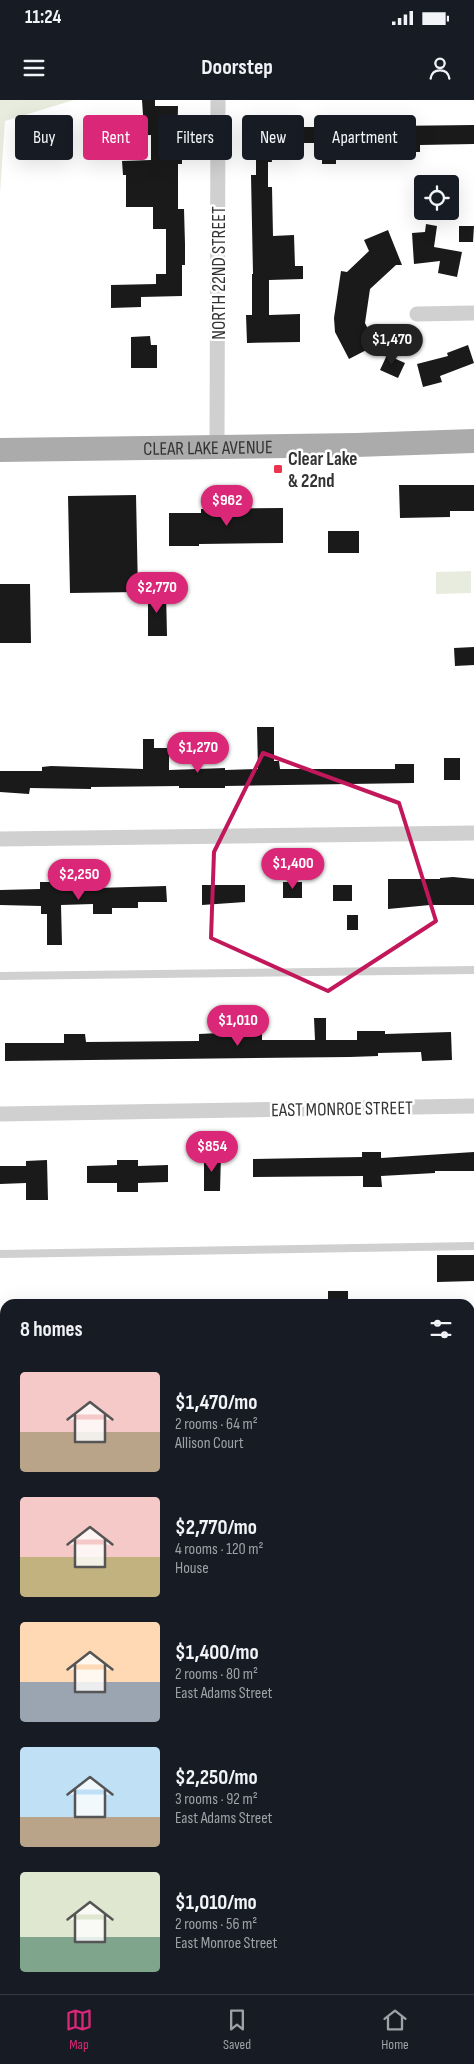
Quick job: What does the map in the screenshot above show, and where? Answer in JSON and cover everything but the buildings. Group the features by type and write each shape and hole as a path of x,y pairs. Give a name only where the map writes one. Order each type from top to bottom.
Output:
{"main road":[{"name":"CLEAR LAKE AVENUE","path":"0,450 474,441"}],"street":[{"name":"NORTH 22ND STREET","path":"217,447 218,100"},
{"path":"417,314 474,313"},
{"path":"0,839 474,833"},
{"name":"EAST MONROE STREET","path":"0,1114 474,1106"}],"lane":[{"path":"0,976 474,970"},
{"path":"0,1254 474,1246"}],"highlighted area":[{"path":"263,753 399,803 436,921 328,991 211,938 214,852"}],"shaded area":[{"path":"0,100 74,100 25,115 15,115 15,118 5,121 0,193"},
{"path":"471,571 471,593 436,594 436,572"}],"place":[{"name":"Clear Lake & 22nd","path":"278,469"}]}
